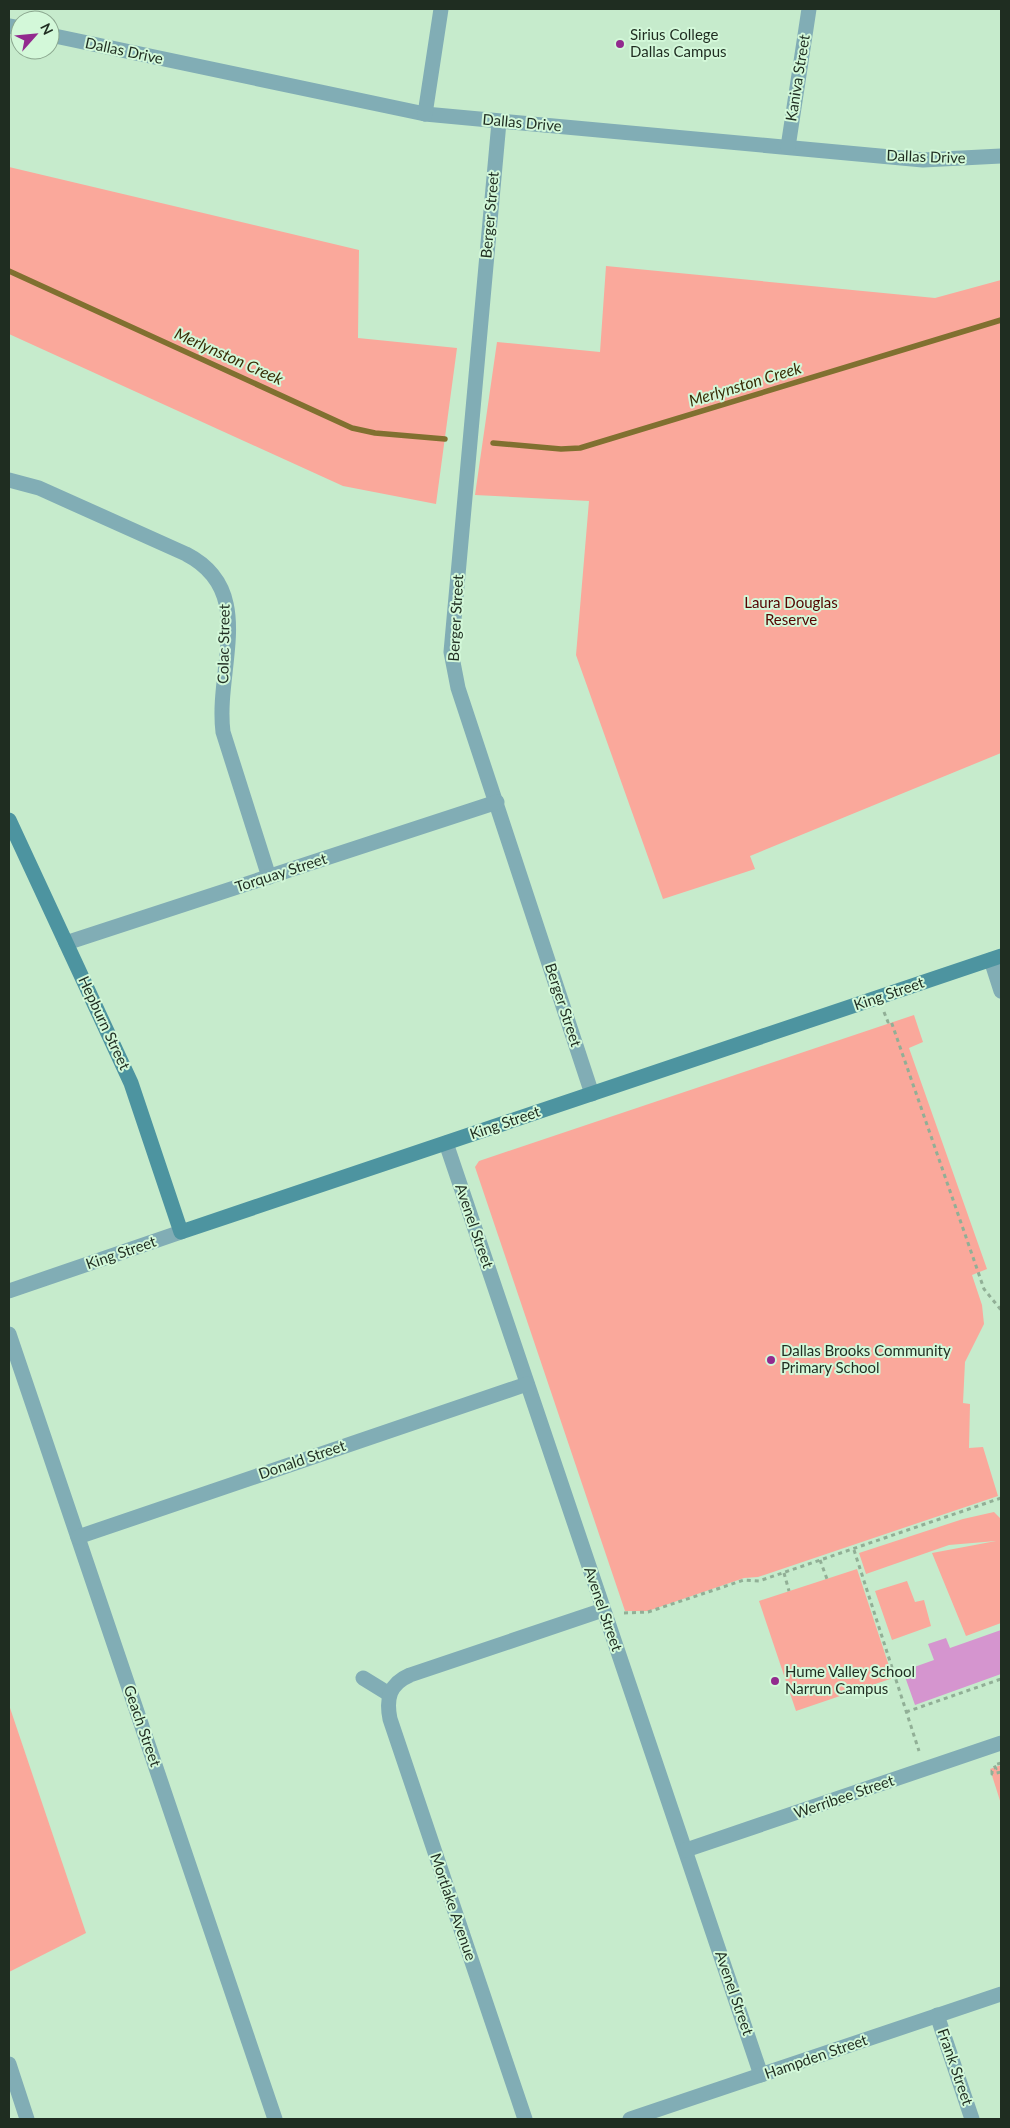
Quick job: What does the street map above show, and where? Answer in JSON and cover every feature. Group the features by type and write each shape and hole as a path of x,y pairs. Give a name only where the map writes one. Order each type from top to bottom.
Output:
{"street":[{"path":"425,114 441,9"},
{"name":"Kaniva Street","path":"788,147 809,9"},
{"name":"Dallas Drive","path":"60,37 425,114 923,160 1001,156"},
{"name":"Berger Street","path":"499,122 451,652 458,688 592,1094"},
{"name":"Colac Street","path":"9,480 38,488 186,554 211,570 220,582 228,612 222,707 223,732 269,877"},
{"name":"Torquay Street","path":"66,943 497,802"},
{"name":"Hepburn Street","path":"9,820 132,1083 181,1232"},
{"path":"996,958 1001,990"},
{"name":"King Street","path":"9,1291 996,958"},
{"name":"Avenel Street","path":"446,1143 761,2075"},
{"name":"Geach Street","path":"9,1334 275,2119"},
{"name":"Donald Street","path":"78,1537 527,1384"},
{"path":"363,1678 389,1694 397,1682 410,1675 603,1610"},
{"name":"Mortlake Avenue","path":"389,1694 390,1719 525,2119"},
{"name":"Werribee Street","path":"686,1850 1001,1743"},
{"name":"Hampden Street","path":"638,2118 1001,1994"},
{"name":"Frank Street","path":"938,2015 972,2119"},
{"path":"9,2064 27,2119"}],"path":[{"path":"879,997 888,1022 892,1021 984,1289 1001,1310"},
{"path":"624,1613 648,1612 744,1580 759,1581 1001,1498"},
{"path":"854,1550 919,1751"},
{"path":"820,1560 827,1578"},
{"path":"784,1573 790,1591"},
{"path":"906,1712 1001,1679"},
{"path":"1001,1763 994,1765 996,1769 992,1770 992,1774 1001,1772"}],"green space":[{"path":"9,167 359,250 358,338 457,348 436,504 343,486 9,334"},
{"name":"Laura Douglas Reserve","path":"606,266 935,298 1001,280 1001,753 750,856 755,869 663,899 576,655 589,501 475,495 497,342 600,352"},
{"name":"Dallas Brooks Community Primary School","path":"914,1015 923,1042 909,1048 987,1269 972,1275 982,1305 984,1324 965,1362 963,1403 970,1404 969,1448 983,1447 998,1496 758,1577 744,1578 648,1611 625,1611 475,1167 479,1161"},
{"path":"994,1512 1001,1519 1001,1623 966,1636 932,1553 996,1541 949,1545 866,1574 859,1553 963,1519"},
{"path":"857,1569 893,1678 796,1711 759,1601"},
{"path":"907,1581 915,1602 924,1600 931,1626 892,1640 875,1591"},
{"path":"9,1705 86,1933 9,1972"},
{"path":"1001,1765 1001,1804 990,1769"}],"building":[{"path":"1001,1630 1001,1674 915,1705 903,1671 934,1660 928,1644 946,1638 950,1648"}],"waterway":[{"name":"Merlynston Creek","path":"9,271 352,428 375,433 445,439"},
{"name":"Merlynston Creek","path":"493,443 561,449 580,448 1001,320"}],"place":[{"name":"Sirius College Dallas Campus","path":"620,44"},
{"name":"Dallas Brooks Community Primary School","path":"771,1360"},
{"name":"Hume Valley School Narrun Campus","path":"775,1681"}]}
